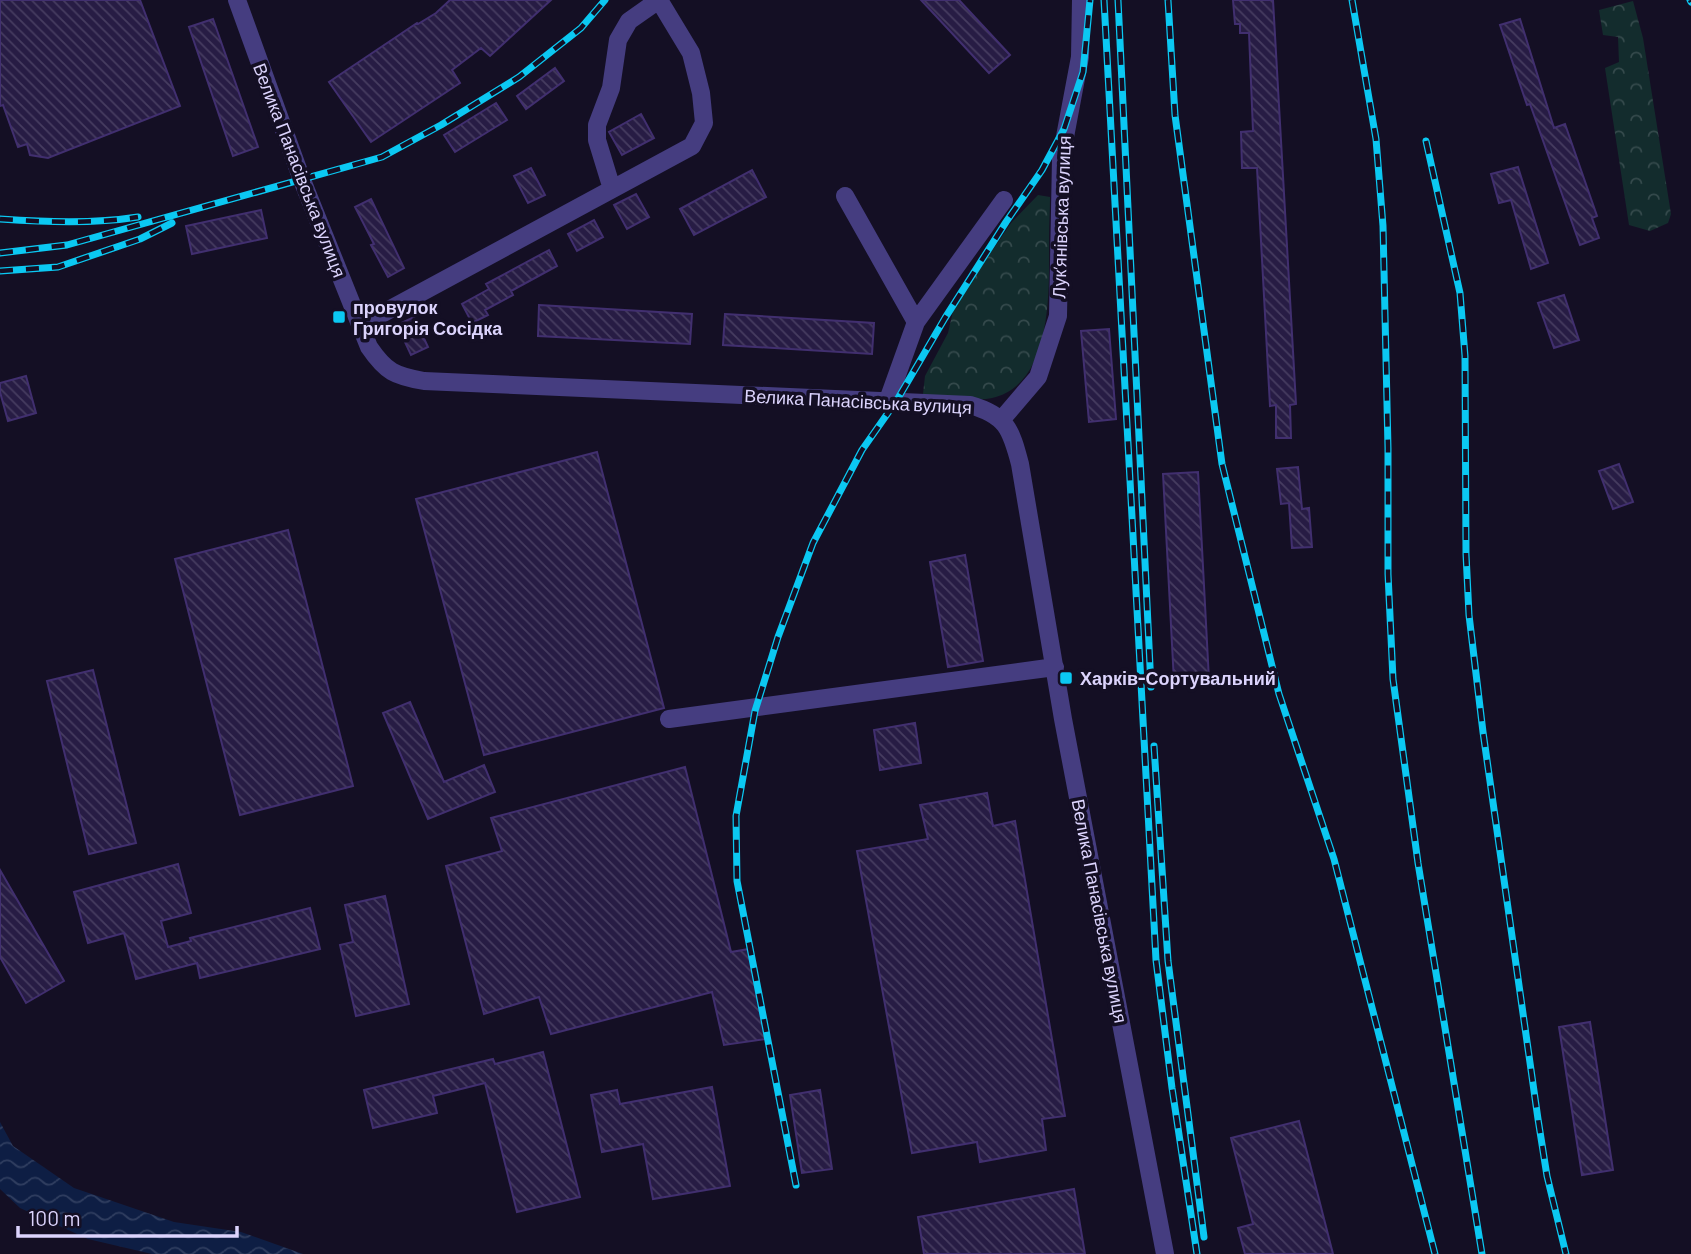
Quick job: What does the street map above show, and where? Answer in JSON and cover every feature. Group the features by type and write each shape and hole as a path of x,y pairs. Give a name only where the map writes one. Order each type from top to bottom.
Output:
{"street":[{"name":"Велика Панасівська вулиця","path":"237,0 302,180 369,346 380,363 398,377 970,405 988,410 1002,419 1013,435 1020,464 1055,667 1166,1254"},
{"path":"361,325 612,189 692,145 704,123 701,93 691,53 659,0 629,21 618,40 611,88 597,125 597,140 612,189"},
{"name":"Лук’янівська вулиця","path":"1002,419 1038,377 1058,316 1061,158 1064,129 1080,57 1081,0"},
{"path":"845,196 916,322"},
{"path":"888,400 916,322 1004,200"},
{"path":"669,719 1055,667"}],"green space":[{"path":"1633,1 1643,38 1671,214 1668,223 1650,231 1629,225 1605,68 1619,62 1618,37 1603,35 1599,10"},
{"path":"1038,195 1050,197 1049,282 1044,331 1027,374 1012,389 992,398 968,399 923,394 925,376 948,333 954,307 1011,223"}],"water":[{"path":"0,1122 13,1146 74,1188 174,1222 241,1232 303,1254 152,1254 88,1239 20,1208 0,1189"}],"building":[{"path":"0,0 140,0 180,106 48,158 30,155 27,144 18,147 3,105 0,106"},
{"path":"450,0 551,0 490,56 481,48 452,70 460,83 371,142 329,82 436,13"},
{"path":"921,0 959,0 1010,55 989,73"},
{"path":"1233,0 1273,0 1296,404 1290,405 1291,438 1276,438 1276,405 1270,406 1257,168 1242,168 1241,132 1253,131 1249,33 1240,33 1240,24 1235,24"},
{"path":"213,19 258,147 233,156 189,27"},
{"path":"1520,19 1554,128 1565,124 1597,216 1592,218 1599,238 1580,245 1500,25"},
{"path":"555,68 564,81 526,109 517,96"},
{"path":"496,103 507,120 455,152 444,135"},
{"path":"641,114 654,138 622,155 609,132"},
{"path":"1518,167 1548,263 1531,269 1511,200 1499,203 1491,174"},
{"path":"531,168 545,195 528,203 514,176"},
{"path":"752,170 766,197 694,235 680,209"},
{"path":"636,194 649,217 627,229 614,205"},
{"path":"371,199 404,268 388,277 355,207"},
{"path":"261,210 267,238 192,254 186,226"},
{"path":"594,220 603,237 577,251 568,234"},
{"path":"549,250 557,266 511,291 513,295 485,310 488,315 472,323 462,304 489,289 486,284"},
{"path":"1564,295 1579,340 1554,348 1538,303"},
{"path":"539,305 692,314 690,344 538,336"},
{"path":"725,314 874,323 872,354 723,345"},
{"path":"414,317 428,347 411,355 397,325"},
{"path":"1109,329 1116,419 1089,422 1081,331"},
{"path":"26,376 36,413 8,421 0,383"},
{"path":"597,452 664,708 484,755 416,499"},
{"path":"1619,464 1633,502 1613,509 1599,471"},
{"path":"1298,467 1302,509 1309,508 1312,547 1292,548 1289,503 1281,504 1277,469"},
{"path":"1198,472 1209,680 1174,682 1163,474"},
{"path":"288,530 353,786 240,815 175,559"},
{"path":"965,555 983,661 948,667 930,562"},
{"path":"93,670 136,843 89,854 47,681"},
{"path":"410,702 444,782 484,765 495,792 428,819 383,713"},
{"path":"915,723 921,763 880,770 874,730"},
{"path":"685,767 731,952 749,949 766,1039 724,1045 712,992 551,1034 539,997 484,1014 446,866 502,851 491,818"},
{"path":"987,793 993,826 1015,821 1065,1116 1042,1119 1046,1150 980,1162 977,1142 912,1153 857,851 928,839 920,805"},
{"path":"178,864 191,913 161,921 168,947 191,941 190,938 310,908 320,949 200,978 197,963 136,979 124,933 88,943 74,892"},
{"path":"0,870 64,981 26,1003 0,957"},
{"path":"385,896 409,1004 356,1016 340,945 353,942 345,905"},
{"path":"1590,1022 1613,1170 1582,1175 1559,1027"},
{"path":"543,1052 580,1197 517,1212 485,1083 433,1096 437,1113 373,1128 364,1090 493,1059 495,1064"},
{"path":"712,1087 730,1186 653,1199 643,1144 602,1152 591,1095 617,1090 620,1104"},
{"path":"820,1090 832,1169 802,1173 790,1095"},
{"path":"1299,1121 1333,1254 1245,1254 1238,1228 1253,1224 1231,1138"},
{"path":"1074,1189 1085,1254 924,1254 918,1217"}],"railway":[{"path":"0,253 67,245 382,157 441,125 519,77 581,28 605,0"},
{"path":"796,1185 737,881 736,816 755,711 778,637 813,543 862,450 897,400 945,318 1042,170 1064,129 1083,72 1090,0"},
{"path":"1104,0 1156,960 1197,1254"},
{"path":"1118,0 1151,687"},
{"path":"1168,0 1175,115 1222,464 1279,694 1334,859 1435,1254"},
{"path":"1352,0 1376,139 1383,226 1388,574 1393,679 1418,863 1482,1254"},
{"path":"1426,141 1460,293 1465,356 1469,615 1483,732 1547,1176 1566,1254"},
{"path":"0,219 86,222 138,217"},
{"path":"0,271 58,267 140,239 172,223"},
{"path":"1154,746 1168,961 1204,1237"}],"place":[{"name":"провулок Григорія Сосідка","path":"339,317"},
{"name":"Харків-Сортувальний","path":"1066,678"}]}
